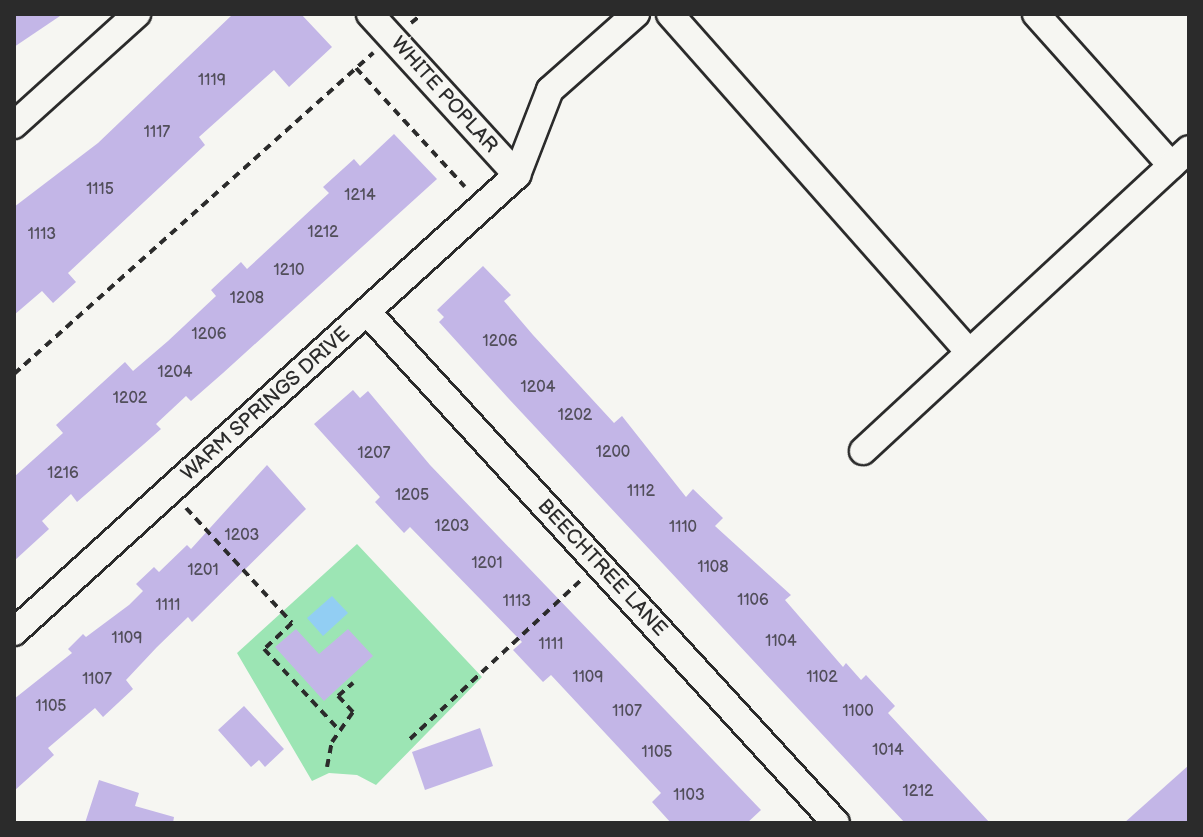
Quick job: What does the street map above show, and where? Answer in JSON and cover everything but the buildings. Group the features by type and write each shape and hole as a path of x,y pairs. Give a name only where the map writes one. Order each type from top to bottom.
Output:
{"street":[{"path":"14,125 137,14"},
{"name":"WHITE POPLAR","path":"370,14 517,175"},
{"path":"517,175 550,90 636,14"},
{"path":"670,14 968,351"},
{"path":"863,451 1180,157 1036,14"},
{"name":"WARM SPRINGS DRIVE","path":"14,632 517,175"},
{"name":"BEECHTREE LANE","path":"368,313 836,823"}],"path":[{"path":"14,374 356,68 422,14"},
{"path":"356,68 468,190"},
{"path":"186,508 292,623 264,649 338,729"},
{"path":"410,739 582,579"},
{"path":"327,767 338,729 353,712 338,696 353,683"}],"green space":[{"path":"357,544 482,677 376,785 357,775 329,773 312,781 237,653"}],"water":[{"path":"332,596 348,613 323,636 307,618"}]}
